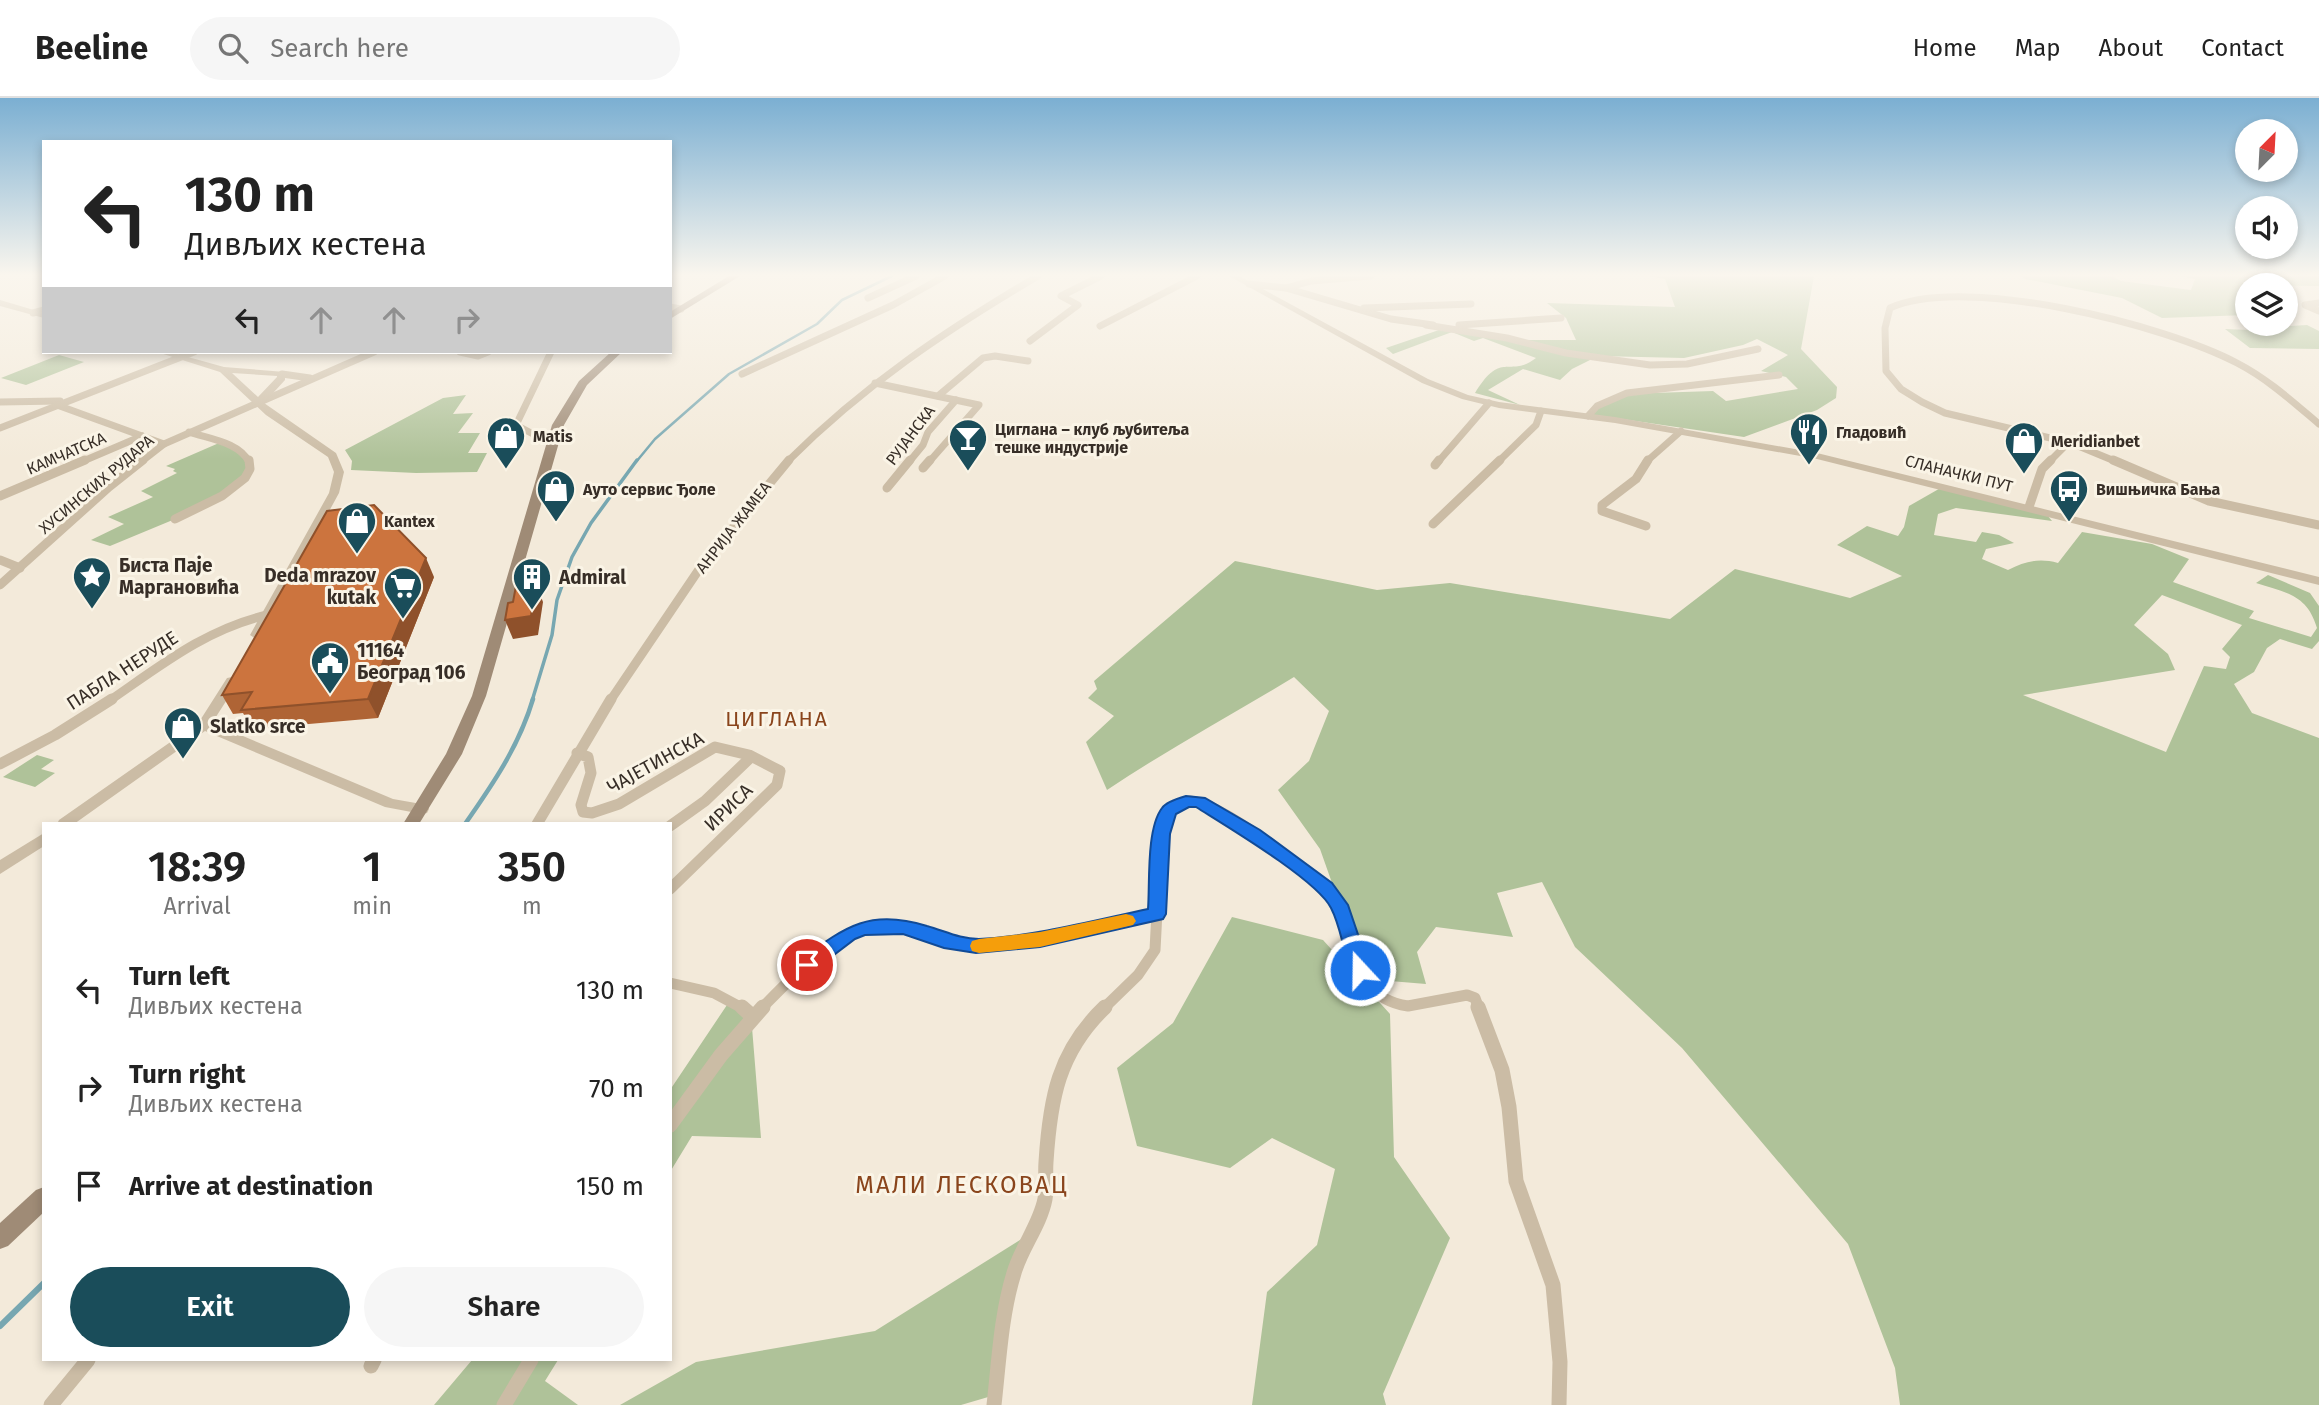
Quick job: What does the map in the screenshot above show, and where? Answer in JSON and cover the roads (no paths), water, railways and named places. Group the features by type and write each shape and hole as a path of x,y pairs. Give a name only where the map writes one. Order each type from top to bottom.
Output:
{"main road":[{"path":"412,822 454,754 479,696 554,435 578,390 615,354"},
{"path":"0,1238 42,1199"}],"street":[{"path":"742,374 823,337"},
{"name":"АНРИЈА ЖАМЕА","path":"538,822 577,753 658,627 747,504 804,444 875,383 938,337"},
{"path":"1030,341 1035,337"},
{"name":"СЛАНАЧКИ ПУТ","path":"1345,337 1438,388 1489,403 1681,431 1829,459 2319,581"},
{"path":"1501,337 1566,353 1650,365 1687,364 1758,349"},
{"path":"1887,337 1886,371 1909,393 1966,418 2069,442 2205,499 2258,514 2319,526"},
{"path":"2173,337 2253,371 2316,421"},
{"path":"169,354 223,370 313,378"},
{"path":"0,428 188,354"},
{"path":"258,403 276,390 313,378 369,354"},
{"path":"550,354 516,425 533,434 554,435"},
{"path":"938,396 983,358 996,356 1028,361"},
{"path":"223,370 278,420 332,454 339,472 334,493 250,648"},
{"path":"240,386 249,375 259,373"},
{"path":"276,390 282,374"},
{"path":"1588,416 1591,411 1613,397 1637,391 1779,374"},
{"path":"875,383 976,403 979,406 939,447 923,468"},
{"path":"240,386 276,390"},
{"name":"РУЈАНСКА","path":"887,488 923,446 928,432 956,400"},
{"path":"0,402 61,404 164,444"},
{"name":"ХУСИНСКИХ РУДАРА","path":"0,584 109,487 164,444 258,403"},
{"path":"1435,465 1489,403"},
{"path":"1433,524 1536,425 1541,411"},
{"path":"1646,526 1602,511 1602,505 1636,478 1643,464 1681,431"},
{"path":"175,519 231,490 242,481 250,467 249,461 233,448 189,432"},
{"name":"КАМЧАТСКА","path":"0,496 142,436"},
{"path":"2029,507 2042,469 2069,442"},
{"path":"0,485 14,490"},
{"path":"0,560 20,568"},
{"name":"ПАБЛА НЕРУДЕ","path":"0,764 104,705 204,637 237,622 267,615"},
{"path":"67,822 204,725 217,709 238,669"},
{"path":"204,725 390,803 422,808"},
{"name":"ЧАЈЕТИНСКА","path":"577,753 588,757 592,766 580,807 588,815 599,813 648,789 712,748 729,749 751,757"},
{"path":"672,824 714,793 751,757"},
{"name":"ИРИСА","path":"672,886 780,780 780,771 751,757"},
{"path":"994,1405 1004,1316 1014,1272 1045,1200 1046,1160 1053,1102 1061,1068 1069,1049 1091,1020 1138,975 1150,960 1158,943 1161,834 1166,818 1174,806 1186,802 1199,802 1254,835 1325,887 1339,905 1360,970 1377,993 1393,1003 1405,1006 1460,995 1474,997 1502,1070 1510,1107 1516,1181 1553,1285 1560,1362 1559,1405"},
{"path":"0,868 42,839"},
{"path":"672,1122 751,1015 789,979 849,934 863,928 903,927 925,932 944,941 976,946 1040,939 1157,914"},
{"path":"672,983 718,993 743,1007 751,1015"},
{"path":"51,1405 87,1361"},
{"path":"504,1405 530,1361"}],"waterway":[{"path":"636,462 655,439 729,374 794,337"},
{"path":"532,701 552,635 557,600 572,557 591,523 637,460"},
{"path":"466,822 513,749 533,699"},
{"path":"0,1326 42,1285"}],"place":[{"name":"Гладовић","path":"1809,466"},
{"name":"Matis","path":"506,470"},
{"name":"Циглана – клуб љубитеља тешке индустрије","path":"968,472"},
{"name":"Meridianbet","path":"2024,475"},
{"name":"Ауто сервис Ђоле","path":"556,523"},
{"name":"Вишњичка Бања","path":"2069,523"},
{"name":"Kantex","path":"357,555"},
{"name":"Биста Паје Маргановића","path":"92,610"},
{"name":"Admiral","path":"532,611"},
{"name":"Deda mrazov kutak","path":"403,620"},
{"name":"11164 Београд 106","path":"330,695"},
{"name":"Slatko srce","path":"183,760"}],"district":[{"name":"ЦИГЛАНА","path":"777,719"},
{"name":"МАЛИ ЛЕСКОВАЦ","path":"962,1185"}]}
